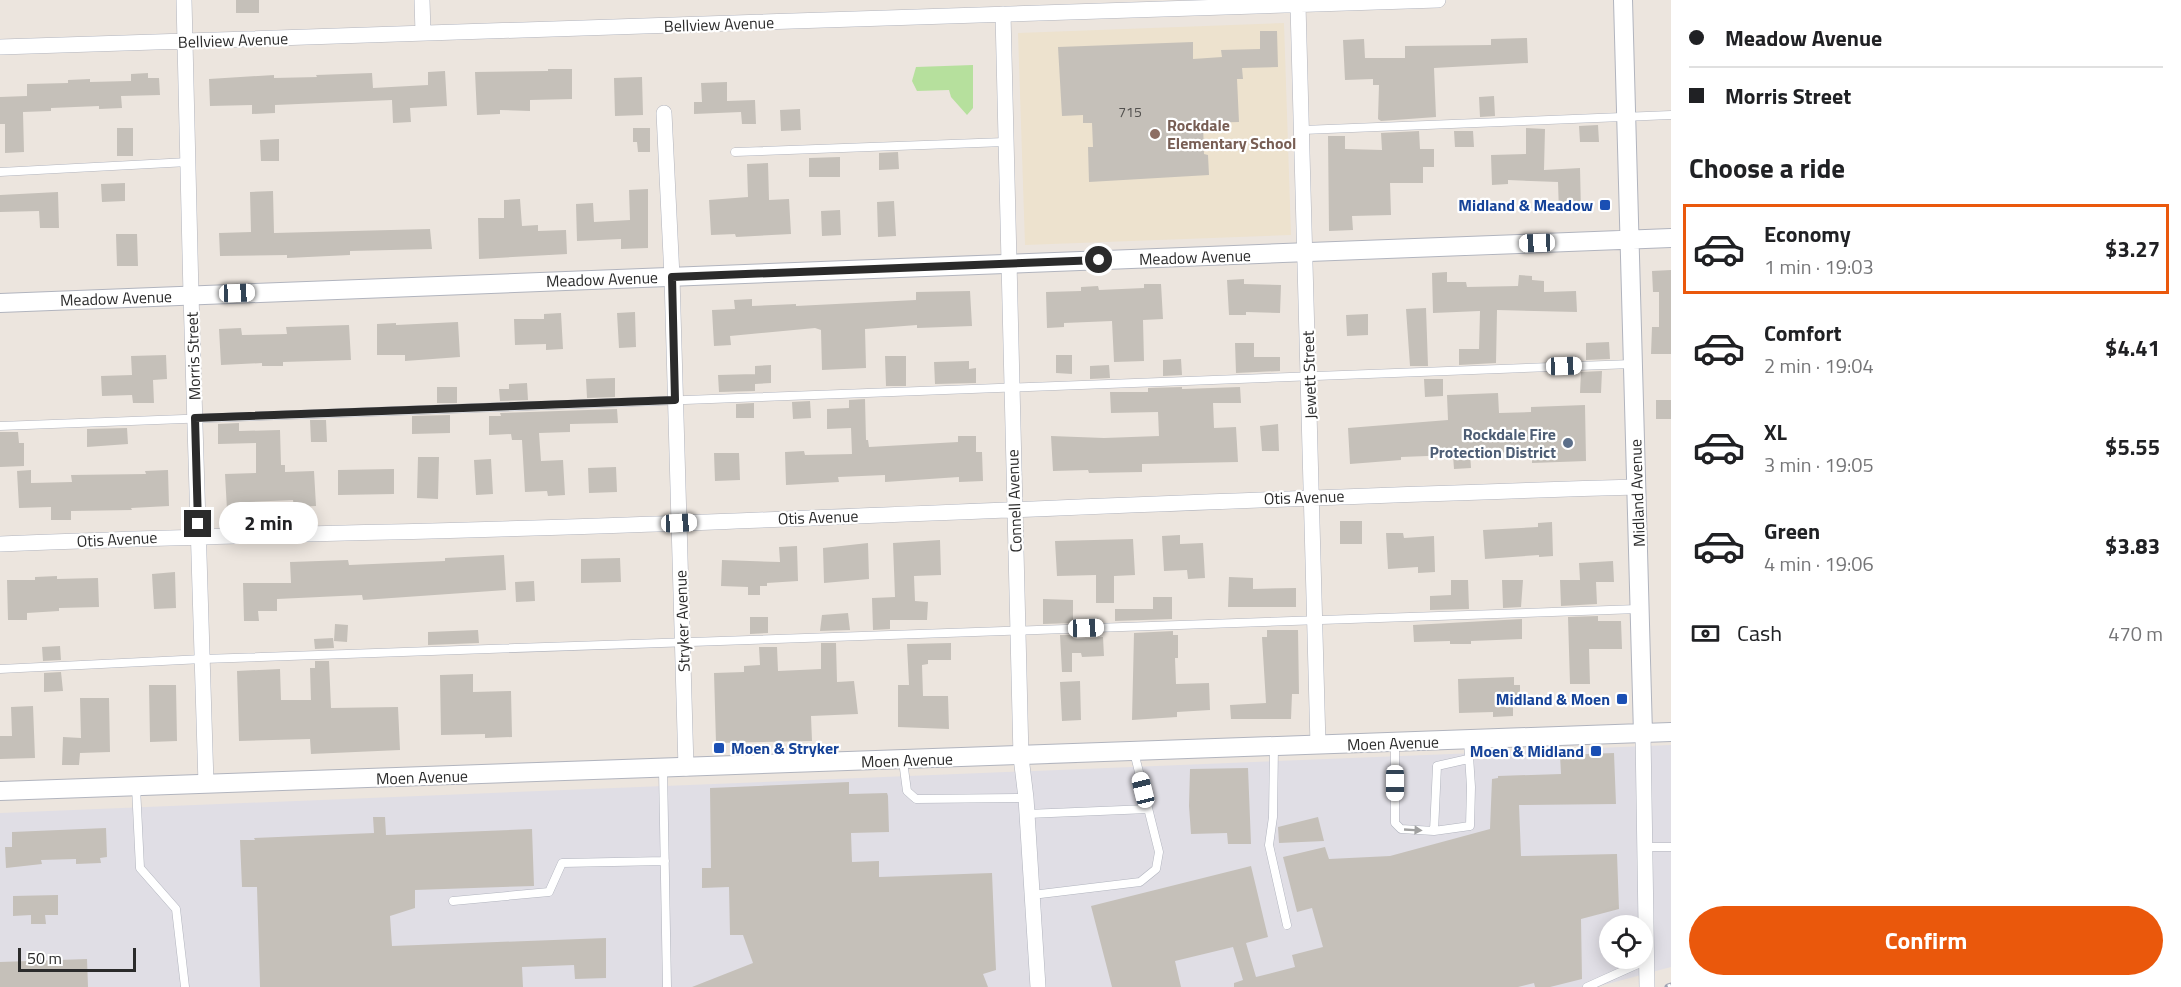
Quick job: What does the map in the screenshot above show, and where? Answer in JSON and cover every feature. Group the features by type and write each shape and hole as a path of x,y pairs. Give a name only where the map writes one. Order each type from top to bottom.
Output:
{"street":[{"name":"Morris Street","path":"184,0 206,784"},
{"path":"422,0 423,33"},
{"name":"Bellview Avenue","path":"0,47 1003,14 1140,5 1298,5 1438,0"},
{"name":"Midland Avenue","path":"1623,0 1646,915"},
{"name":"Jewett Street","path":"1298,5 1318,746"},
{"name":"Connell Avenue","path":"1003,14 1021,757 1026,798 1038,987"},
{"name":"Stryker Avenue","path":"664,113 672,277 686,768"},
{"name":"Meadow Avenue","path":"0,303 1671,238"},
{"name":"Otis Avenue","path":"0,544 199,536 679,523 1312,497 1636,487"},
{"name":"Moen Avenue","path":"0,791 1021,757 1671,732"},
{"name":"Midland Avenue","path":"1647,969 1647,987"}],"lane":[{"path":"1303,130 1671,115"},
{"path":"735,152 1005,142"},
{"path":"0,172 188,162"},
{"path":"0,426 1633,364"},
{"path":"0,669 203,659 1018,631 1316,618 1640,609"},
{"path":"1395,743 1395,823 1401,829 1434,831 1470,826 1471,787 1468,740"},
{"path":"1274,747 1273,818 1269,845 1287,925"},
{"path":"1032,896 1140,882 1156,869 1159,852 1134,752"},
{"path":"1434,831 1437,766 1468,759"},
{"path":"903,760 907,791 916,799 1026,798"},
{"path":"663,769 667,987"},
{"path":"136,787 140,868 176,909 185,987"},
{"path":"1027,814 1148,809"},
{"path":"1645,847 1671,847"},
{"path":"453,901 549,892 562,863 665,861"},
{"path":"1587,987 1627,969"}],"shaded area":[{"name":"Rockdale Elementary School","path":"1284,23 1291,235 1025,245 1018,33"},
{"path":"1671,745 1671,967 1596,987 0,987 0,813"}],"green space":[{"path":"973,65 973,108 967,115 951,97 949,90 917,91 912,81 916,67"}],"building":[{"path":"236,0 259,0 259,13 236,13"},
{"name":"Rockdale Elementary School","path":"1260,31 1277,31 1278,67 1242,68 1243,79 1237,79 1239,122 1203,123 1204,154 1208,155 1209,175 1089,182 1088,147 1093,147 1092,123 1083,123 1083,115 1062,116 1058,47 1193,42 1193,59 1222,57 1221,50 1260,49"},
{"path":"1527,38 1528,63 1434,68 1436,117 1381,121 1378,119 1379,85 1373,85 1373,79 1345,80 1343,40 1364,39 1365,58 1405,58 1405,46 1491,45 1491,39"},
{"path":"548,69 572,69 572,99 530,100 530,111 500,110 500,114 477,115 475,72 548,71"},
{"path":"445,71 447,106 410,108 411,122 393,123 392,100 275,105 275,113 252,114 252,105 210,106 209,79 274,75 274,78 317,77 316,75 372,73 373,88 428,85 428,72"},
{"path":"148,73 148,78 159,78 160,95 121,96 122,108 99,109 99,106 23,112 24,152 5,153 5,124 0,124 0,97 27,96 27,84 68,83 68,80 90,79 90,82 131,81 131,74"},
{"path":"642,77 643,115 615,116 614,78"},
{"path":"727,82 727,101 755,100 756,124 742,124 741,112 694,114 694,102 702,102 701,83"},
{"path":"1494,96 1495,116 1480,117 1479,97"},
{"path":"800,109 801,130 781,131 780,110"},
{"path":"1598,125 1599,142 1580,142 1579,126"},
{"path":"117,128 133,128 133,156 117,156"},
{"path":"633,128 650,128 650,152 638,152 637,142 633,142"},
{"path":"1526,128 1545,129 1544,170 1580,168 1581,212 1559,213 1558,182 1508,180 1508,184 1492,185 1491,155 1526,154"},
{"path":"1419,131 1420,149 1434,149 1434,167 1423,167 1423,183 1390,183 1391,215 1352,216 1353,230 1329,231 1328,136 1345,136 1345,149 1382,150 1381,133"},
{"path":"1454,131 1473,131 1474,147 1455,147"},
{"path":"279,139 279,161 261,161 260,140"},
{"path":"898,152 899,169 879,170 879,153"},
{"path":"840,157 840,177 809,177 809,158"},
{"path":"768,163 769,200 789,199 791,234 736,237 735,234 711,235 709,200 748,197 747,164"},
{"path":"125,183 125,201 102,202 101,184"},
{"path":"648,189 648,248 621,249 621,239 577,241 576,204 593,203 594,222 630,220 629,190"},
{"path":"273,191 274,233 430,229 432,249 350,251 350,255 287,258 287,255 220,256 219,233 251,232 250,192"},
{"path":"58,192 59,228 40,228 39,211 0,212 0,195"},
{"path":"520,199 522,226 538,225 538,231 566,230 567,254 479,259 478,218 504,218 504,200"},
{"path":"894,201 896,236 878,237 877,202"},
{"path":"840,210 841,235 822,236 821,211"},
{"path":"116,234 137,234 138,266 117,266"},
{"path":"1671,270 1671,354 1651,354 1652,327 1659,327 1659,292 1653,292 1652,271"},
{"path":"1447,272 1447,282 1466,282 1467,287 1518,286 1519,275 1532,276 1532,280 1544,281 1544,292 1576,291 1577,312 1497,310 1496,363 1459,365 1459,349 1479,349 1480,311 1433,313 1432,273"},
{"path":"1244,279 1244,284 1281,285 1280,313 1246,312 1246,315 1229,315 1227,280"},
{"path":"1144,284 1161,284 1163,319 1143,320 1144,361 1114,362 1112,321 1064,323 1064,327 1047,328 1046,292 1081,291 1081,287 1098,286 1099,290 1144,288"},
{"path":"970,291 972,326 917,328 917,325 865,329 866,368 822,370 821,330 815,328 730,336 731,345 714,346 712,310 735,309 734,300 752,299 752,306 796,304 796,306 916,300 916,292"},
{"path":"1426,308 1428,366 1410,366 1406,309"},
{"path":"635,312 636,347 619,348 617,313"},
{"path":"561,313 563,349 546,350 546,344 515,345 514,319 544,319 544,314"},
{"path":"1368,314 1368,335 1347,336 1346,315"},
{"path":"458,322 460,357 405,361 405,355 377,355 377,324"},
{"path":"349,325 351,360 283,362 283,366 262,366 262,363 221,365 219,329 241,328 242,335 287,334 286,327"},
{"path":"1609,342 1610,359 1586,360 1586,343"},
{"path":"1235,343 1254,343 1254,357 1280,357 1280,371 1236,373"},
{"path":"166,355 167,379 153,380 154,403 133,403 132,395 102,396 101,376 132,375 131,356"},
{"path":"1056,355 1072,355 1072,374 1056,373"},
{"path":"885,356 906,356 906,386 886,386"},
{"path":"1181,359 1182,375 1163,376 1163,360"},
{"path":"969,361 969,369 976,368 976,383 935,384 934,362"},
{"path":"771,365 771,383 755,384 755,366"},
{"path":"1109,365 1110,378 1090,379 1090,366"},
{"path":"1602,371 1601,393 1580,393 1581,372"},
{"path":"755,374 755,391 719,392 718,375"},
{"path":"615,378 615,397 587,398 586,379"},
{"path":"1424,379 1443,379 1443,396 1425,397"},
{"path":"527,383 528,400 500,401 499,389 509,389 509,384"},
{"path":"437,387 457,387 457,403 437,403"},
{"path":"1182,387 1182,389 1240,387 1241,403 1213,403 1214,428 1236,427 1238,462 1142,464 1142,472 1053,471 1051,436 1104,438 1159,436 1158,412 1111,413 1110,392 1148,392 1148,388"},
{"path":"1498,393 1499,413 1531,412 1531,407 1585,405 1586,461 1532,463 1532,452 1470,453 1471,468 1454,469 1453,455 1401,457 1401,460 1350,464 1348,428 1448,420 1447,395"},
{"path":"865,399 866,440 868,440 869,447 958,442 958,436 976,436 976,452 982,452 983,481 959,482 959,477 885,482 885,475 838,477 839,482 786,485 785,452 804,451 805,455 852,454 851,428 827,429 827,409 849,408 849,400"},
{"path":"1656,400 1671,400 1671,419 1656,419"},
{"path":"810,401 811,418 793,419 792,402"},
{"path":"754,403 754,418 736,418 736,404"},
{"path":"617,409 618,423 570,424 570,432 539,433 541,461 563,460 565,495 548,496 547,491 525,492 522,440 512,440 511,434 489,435 489,416 501,416 500,413"},
{"path":"450,415 450,433 412,434 412,416"},
{"path":"310,420 326,420 327,442 311,442"},
{"path":"239,423 239,431 280,430 281,465 285,465 285,472 314,471 316,506 294,507 293,500 249,502 249,508 227,510 225,474 256,473 256,443 218,444 218,424"},
{"path":"1278,424 1279,451 1262,451 1260,426"},
{"path":"127,428 128,444 87,447 87,429"},
{"path":"0,432 18,432 19,443 24,443 24,466 0,467"},
{"path":"714,453 739,453 740,480 715,481"},
{"path":"418,457 439,457 438,499 417,498"},
{"path":"491,459 493,494 476,495 474,460"},
{"path":"616,467 617,492 589,493 588,468"},
{"path":"394,469 394,494 338,495 338,470"},
{"path":"31,470 31,483 72,482 71,475 146,474 145,471 168,470 169,506 131,508 132,510 71,511 71,520 51,520 51,507 19,508 17,471"},
{"path":"1340,521 1362,521 1362,544 1340,544"},
{"path":"1552,522 1553,556 1485,559 1483,530 1538,527 1538,523"},
{"path":"1386,533 1403,533 1404,538 1434,536 1435,572 1418,573 1418,567 1388,569"},
{"path":"1180,535 1180,544 1203,543 1205,578 1188,579 1187,570 1164,571 1162,536"},
{"path":"1133,539 1135,575 1114,576 1114,603 1096,603 1096,575 1057,576 1055,541"},
{"path":"940,540 941,575 914,576 915,601 928,602 927,620 890,620 890,629 873,630 872,598 895,597 893,543"},
{"path":"868,543 869,579 824,583 823,548"},
{"path":"797,546 798,581 767,583 767,586 760,586 760,595 748,595 748,587 721,586 722,560 780,562 779,547"},
{"path":"504,555 506,590 363,600 362,595 277,599 277,611 258,611 259,621 244,621 243,583 291,583 290,562 348,560 349,565 445,561 445,558"},
{"path":"620,558 621,582 581,583 581,559"},
{"path":"1613,561 1614,582 1596,582 1597,604 1561,606 1560,580 1580,580 1579,563"},
{"path":"175,572 176,608 154,609 152,574"},
{"path":"57,576 57,579 98,578 99,607 59,608 59,611 27,613 27,620 8,620 7,580 35,580 35,577"},
{"path":"1229,577 1253,578 1253,589 1296,588 1296,607 1228,607"},
{"path":"1451,580 1468,580 1469,609 1430,610 1430,596 1451,595"},
{"path":"1502,580 1523,580 1521,607 1503,608"},
{"path":"534,581 535,601 516,602 515,582"},
{"path":"1153,597 1172,597 1172,619 1115,621 1115,609 1153,609"},
{"path":"1043,599 1073,600 1073,623 1043,624"},
{"path":"848,613 850,630 820,631 822,615"},
{"path":"1598,616 1598,621 1621,621 1622,649 1589,649 1590,684 1570,684 1568,617"},
{"path":"750,617 768,617 768,633 750,634"},
{"path":"1522,619 1522,639 1471,641 1471,644 1450,644 1450,641 1414,642 1413,625"},
{"path":"335,624 348,625 347,642 334,641"},
{"path":"478,630 479,643 428,645 428,632"},
{"path":"1267,630 1298,630 1299,694 1292,694 1291,719 1231,719 1230,705 1266,703 1262,637 1267,637"},
{"path":"1173,631 1173,635 1178,635 1178,658 1175,658 1176,684 1209,683 1210,710 1177,712 1177,717 1132,720 1134,633"},
{"path":"1060,635 1073,635 1073,638 1077,639 1103,637 1104,656 1082,657 1081,653 1072,653 1072,672 1062,672"},
{"path":"333,638 334,648 315,649 314,639"},
{"path":"821,643 836,643 837,682 854,681 858,714 811,716 812,741 716,743 714,673 744,672 744,666 760,665 759,647 777,647 778,671 821,669"},
{"path":"951,643 951,660 928,660 928,664 922,665 923,696 948,696 949,729 898,727 898,685 909,685 907,644"},
{"path":"60,646 61,660 43,661 42,647"},
{"path":"315,661 329,661 331,708 398,707 400,750 311,754 310,739 239,741 237,671 280,669 281,700 311,700 310,668 315,668"},
{"path":"61,672 63,691 44,692 44,673"},
{"path":"473,674 473,692 511,691 512,737 485,738 485,734 441,735 440,675"},
{"path":"1514,677 1514,685 1520,685 1520,698 1513,698 1513,716 1493,717 1493,712 1459,713 1458,679"},
{"path":"1080,681 1081,720 1062,721 1060,682"},
{"path":"149,685 176,685 177,741 150,742"},
{"path":"80,698 109,698 110,752 80,753 79,765 62,765 63,737 81,738"},
{"path":"33,706 35,758 0,759 0,736 12,736 11,707"},
{"path":"1614,753 1616,804 1519,805 1521,856 1617,854 1619,909 1581,919 1582,979 1550,987 1535,987 1534,983 1518,987 1234,987 1234,983 1243,980 1233,947 1175,961 1181,987 1112,987 1091,906 1251,866 1268,937 1246,943 1256,977 1295,967 1292,955 1323,947 1312,908 1297,912 1283,857 1325,847 1329,859 1390,856 1490,829 1492,779 1498,776 1561,774 1560,755"},
{"path":"1248,768 1251,844 1228,844 1227,833 1191,834 1190,769"},
{"path":"849,782 849,794 887,793 888,796 889,832 851,833 852,862 879,861 879,877 992,873 996,970 983,974 988,987 692,987 753,963 743,935 730,935 729,887 702,888 702,868 711,868 710,788"},
{"path":"373,817 385,817 386,835 532,829 534,886 415,890 415,908 390,916 392,946 606,938 606,978 575,979 574,965 522,967 523,987 260,987 257,887 242,887 240,840 374,833"},
{"path":"1318,817 1324,841 1279,843 1278,827"},
{"path":"106,828 107,857 100,858 101,863 76,864 76,859 41,860 42,864 6,868 5,847 12,847 12,832"},
{"path":"58,895 58,915 45,915 46,924 31,924 31,915 13,916 13,896"},
{"path":"87,959 88,987 0,987 0,962"}],"place":[{"name":"Rockdale Elementary School","path":"1155,134"},
{"name":"Midland & Meadow","path":"1605,205"},
{"name":"Rockdale Fire Protection District","path":"1568,443"},
{"name":"Midland & Moen","path":"1622,699"},
{"name":"Moen & Stryker","path":"719,748"},
{"name":"Moen & Midland","path":"1596,751"}],"route":[{"path":"198,524 195,418 675,400 672,277 1099,260"}]}
